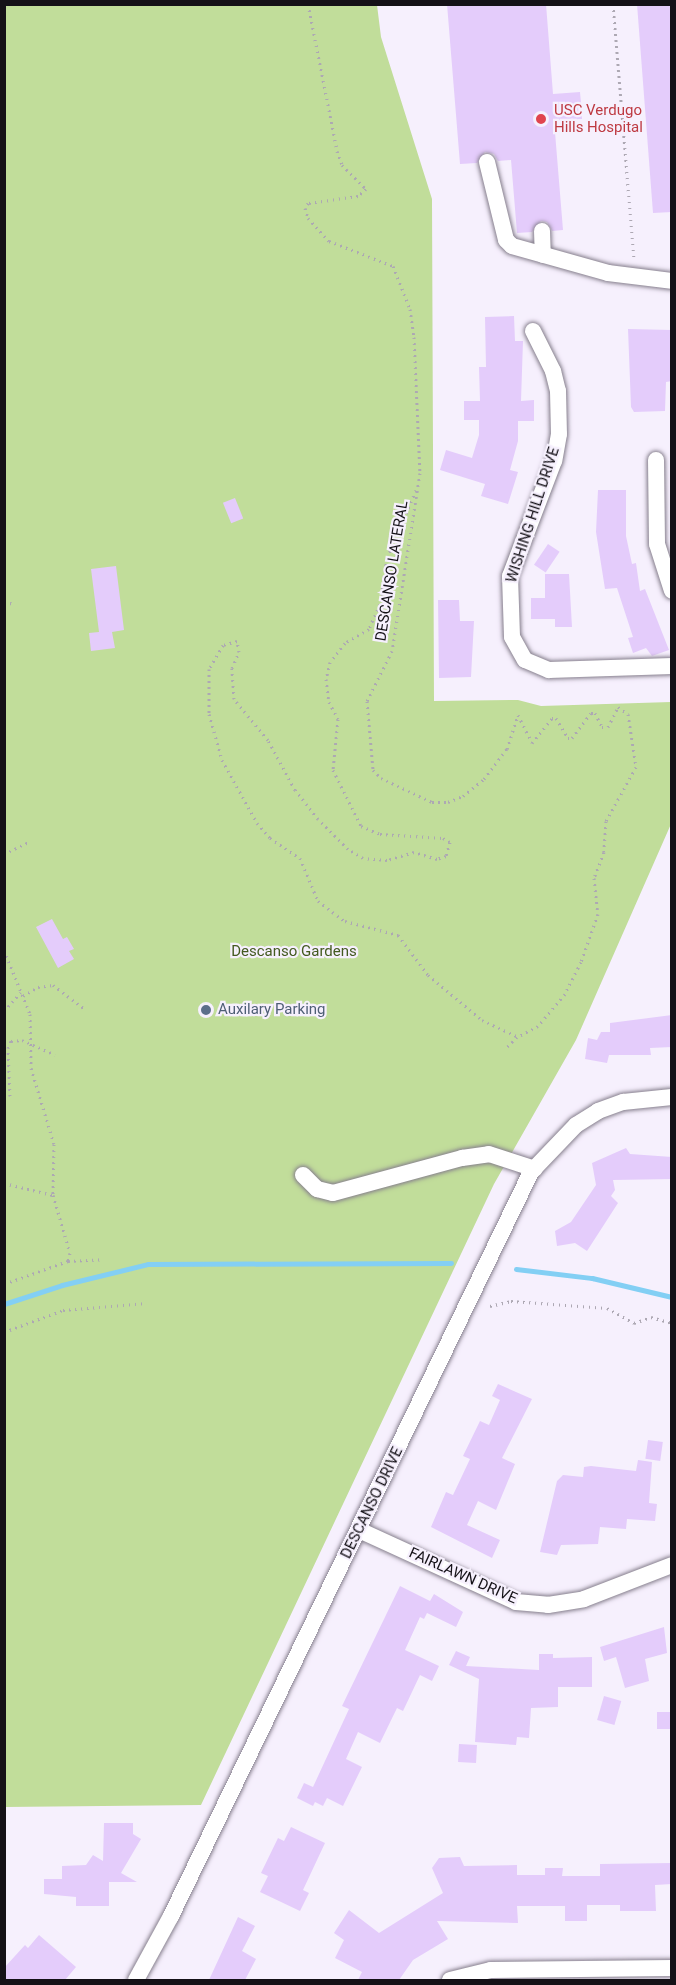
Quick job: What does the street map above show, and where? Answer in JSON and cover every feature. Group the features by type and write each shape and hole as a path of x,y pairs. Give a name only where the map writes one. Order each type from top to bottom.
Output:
{"street":[{"path":"487,162 506,240 512,246 609,273 672,281"},
{"path":"542,231 543,255"},
{"name":"WISHING HILL DRIVE","path":"534,331 553,371 558,391 559,434 554,461 510,576 512,638 525,660 549,670 672,666"},
{"path":"656,460 657,544 672,591"},
{"name":"DESCANSO DRIVE","path":"136,1980 535,1168 576,1125 598,1112 623,1102 672,1096"},
{"path":"303,1175 317,1189 333,1193 480,1155 489,1154 535,1168"},
{"name":"FAIRLAWN DRIVE","path":"359,1530 516,1602 549,1605 584,1599 672,1565"},
{"path":"450,1980 491,1970 672,1968"}],"path":[{"name":"DESCANSO LATERAL","path":"308,4 337,151 342,165 366,189 358,196 308,203 305,208 308,218 329,241 383,260 393,266 402,280 414,337 417,488 392,651 367,700 373,770 381,778 432,802 448,802 463,796 490,771 507,749 518,715 532,743 552,718 556,718 568,738 572,738 591,713 595,713 602,727 608,727 618,707 628,714 636,767 606,821 604,852 594,878 598,914 565,994 538,1026 517,1036 505,1049"},
{"path":"614,4 635,263"},
{"path":"417,488 387,558 380,604 369,629 345,643 330,662 326,679 329,702 338,719 333,770 362,826 380,834 443,838 450,842 446,856 438,859 414,852 387,860 363,858 348,849 318,819 295,790 268,740 234,699 232,668 239,652 237,641 223,645 209,669 209,714 222,760 257,823 270,838 300,858 318,901 345,921 398,935 428,975 482,1020 517,1036"},
{"path":"4,602 15,604"},
{"path":"4,854 29,842"},
{"path":"4,950 30,1014 31,1068 54,1144 53,1195 69,1243 68,1261"},
{"path":"4,1011 22,994 46,985 65,992 86,1010"},
{"path":"65,992 70,990"},
{"path":"10,1096 8,1047 16,1038 32,1047 55,1055"},
{"path":"4,1183 53,1195"},
{"path":"4,1284 68,1261 102,1259"},
{"path":"490,1305 511,1301 607,1308 634,1323 651,1317 672,1323"},
{"path":"4,1332 63,1310 147,1303"}],"green space":[{"name":"Descanso Gardens","path":"4,5 377,5 381,37 432,199 434,701 518,700 541,706 671,702 671,824 576,1040 494,1184 201,1805 5,1807"}],"building":[{"path":"447,4 546,4 553,94 580,92 581,103 582,119 554,120 563,230 552,231 547,222 541,221 532,232 517,233 511,160 498,161 494,154 485,152 477,163 460,164"},
{"path":"637,4 672,4 672,212 653,213"},
{"path":"514,316 515,341 523,341 521,401 534,400 534,421 518,421 518,441 510,470 518,472 508,504 481,496 485,484 440,470 446,450 472,458 479,435 479,420 464,420 464,401 480,401 479,367 486,367 485,317"},
{"path":"628,329 672,330 672,381 666,382 665,411 634,412 631,407"},
{"path":"598,490 626,490 626,536 632,564 636,563 640,591 645,589 669,650 652,656 646,648 633,653 628,638 633,637 617,588 605,589 596,532"},
{"path":"235,498 243,518 231,523 223,503"},
{"path":"548,544 560,552 546,573 534,565"},
{"path":"116,566 124,630 112,632 115,648 91,651 89,633 99,632 91,569"},
{"path":"545,574 569,574 572,627 555,627 555,619 531,619 531,598 545,598"},
{"path":"438,600 459,600 460,621 474,621 471,677 439,678"},
{"path":"52,919 63,939 67,937 74,949 69,951 74,959 58,968 36,927"},
{"path":"672,1015 672,1047 650,1048 651,1055 609,1055 607,1063 585,1059 588,1038 597,1040 601,1032 610,1032 610,1023"},
{"path":"626,1148 630,1154 672,1157 672,1179 613,1180 615,1190 611,1196 618,1203 587,1251 575,1243 557,1246 555,1231 571,1222 596,1185 592,1163"},
{"path":"498,1384 532,1399 502,1458 515,1464 496,1510 478,1501 467,1525 500,1540 492,1558 431,1527 446,1492 453,1495 470,1459 463,1456 480,1421 489,1425 500,1400 492,1396"},
{"path":"648,1440 663,1442 660,1461 645,1459"},
{"path":"638,1460 652,1462 649,1503 657,1504 655,1521 627,1519 626,1529 600,1527 598,1544 561,1545 557,1555 540,1552 557,1481 563,1475 583,1477 584,1467 591,1466 636,1471"},
{"path":"400,1586 430,1601 434,1594 463,1612 456,1627 427,1613 424,1619 420,1617 405,1650 439,1666 432,1681 420,1675 403,1711 397,1708 380,1743 358,1732 346,1759 362,1767 343,1806 327,1798 323,1806 315,1802 313,1806 297,1798 304,1783 313,1787 349,1709 342,1706"},
{"path":"664,1627 667,1653 645,1659 649,1681 625,1688 616,1657 604,1661 600,1647"},
{"path":"456,1651 470,1657 466,1666 539,1670 539,1654 553,1654 553,1658 592,1657 592,1687 558,1687 558,1707 531,1708 529,1738 517,1737 516,1745 475,1742 479,1679 449,1665"},
{"path":"604,1696 621,1701 614,1725 597,1720"},
{"path":"657,1712 670,1712 670,1729 657,1729"},
{"path":"459,1744 477,1745 476,1763 458,1762"},
{"path":"104,1823 133,1823 133,1834 141,1839 121,1873 137,1882 109,1882 109,1906 76,1906 76,1897 44,1894 44,1879 62,1879 62,1866 86,1865 93,1855 103,1861"},
{"path":"291,1827 325,1843 303,1890 309,1893 300,1911 260,1892 268,1876 261,1873 278,1838 284,1841"},
{"path":"460,1857 464,1866 517,1865 517,1875 545,1875 545,1868 563,1868 562,1876 600,1876 600,1864 672,1863 672,1884 655,1885 656,1911 620,1911 620,1905 587,1905 587,1921 565,1921 565,1906 517,1906 518,1923 437,1921 448,1939 413,1960 399,1980 358,1980 362,1972 335,1958 344,1940 334,1933 349,1910 379,1933 443,1893 432,1868 439,1858"},
{"path":"238,1917 255,1926 242,1951 256,1959 245,1980 209,1980"},
{"path":"39,1935 76,1967 65,1980 4,1980 4,1968 25,1945 28,1948"}],"waterway":[{"path":"4,1304 62,1285 148,1264 451,1263"},
{"path":"516,1269 592,1278 672,1297"}],"place":[{"name":"USC Verdugo Hills Hospital","path":"541,119"},
{"name":"Auxilary Parking","path":"206,1010"}]}
